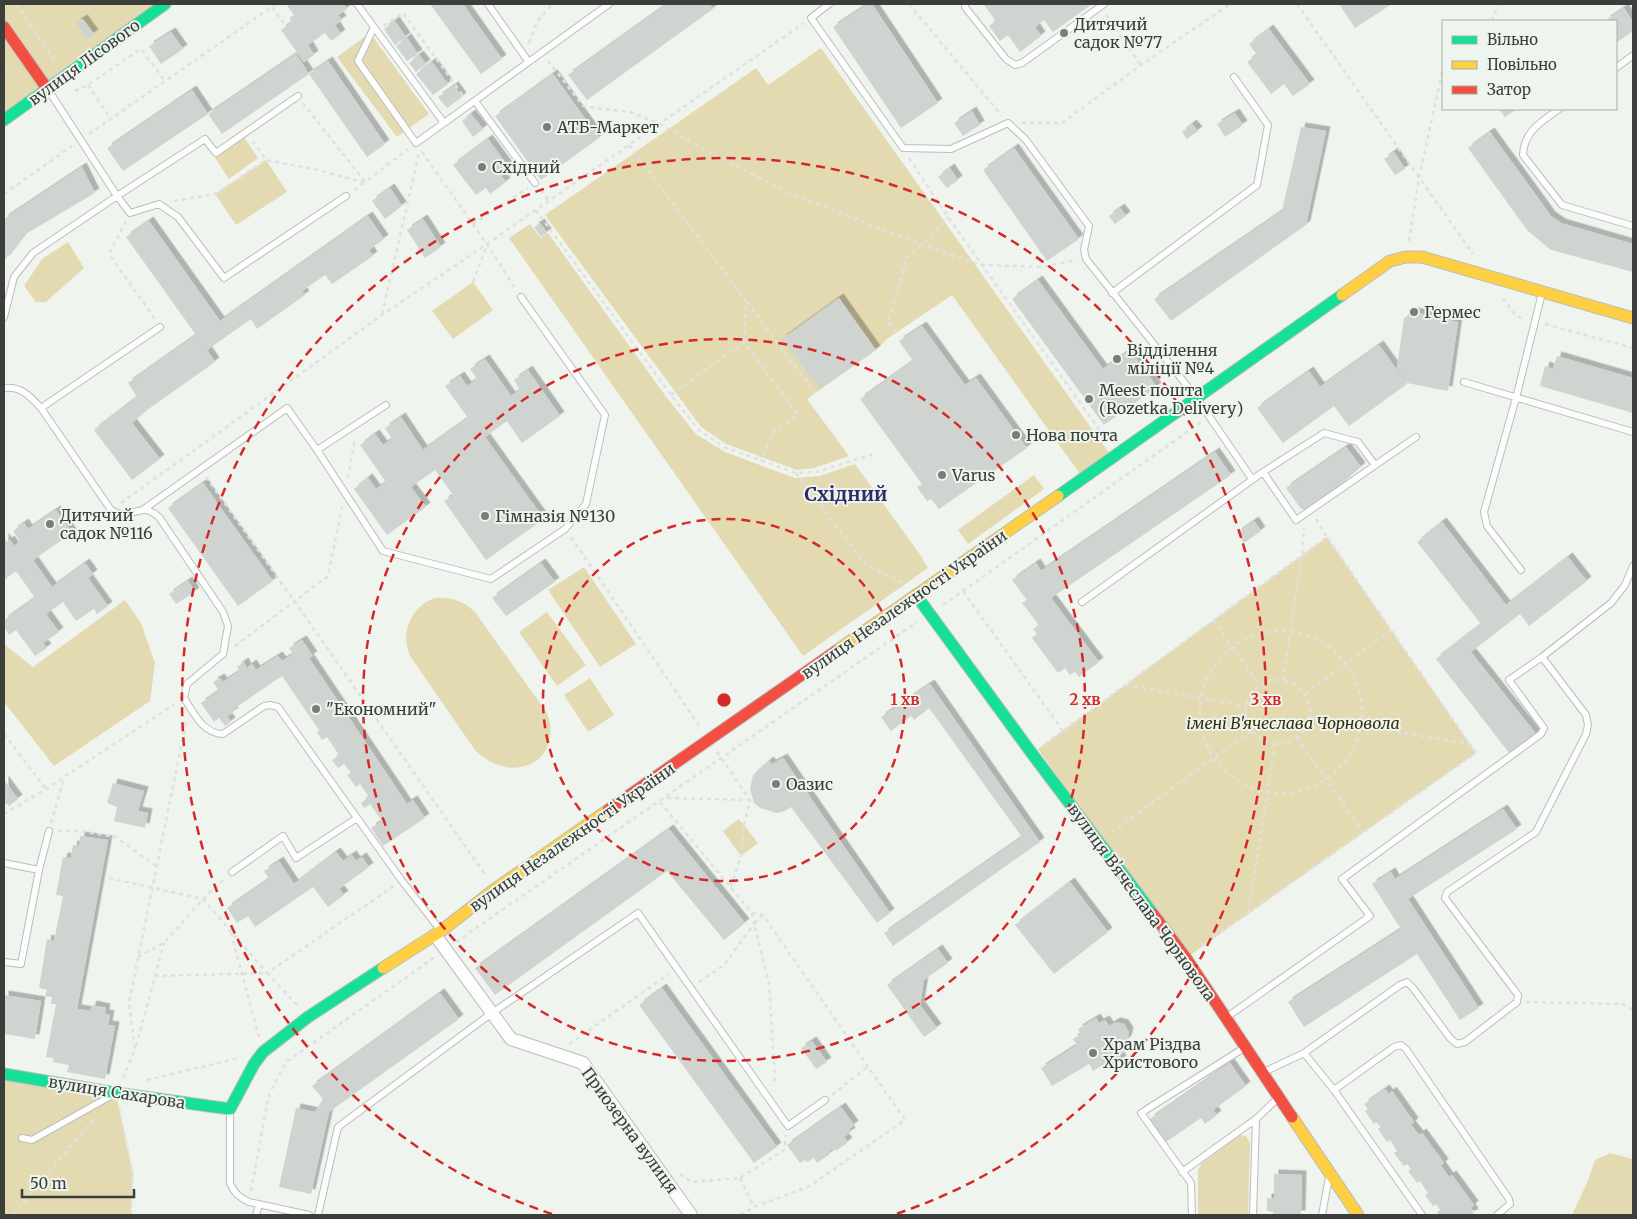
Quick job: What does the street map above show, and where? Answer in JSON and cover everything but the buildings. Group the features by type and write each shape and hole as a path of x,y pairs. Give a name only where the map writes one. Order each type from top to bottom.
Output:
{"street":[{"name":"вулиця Лісового","path":"4,120 165,4"},
{"path":"4,27 48,90"},
{"name":"вулиця Незалежності України","path":"230,1109 254,1064 263,1052 308,1017 438,933 495,889 1390,261 1406,257 1422,257 1633,318"},
{"name":"вулиця Вʼячеслава Чорновола","path":"916,595 1033,755 1186,958 1358,1215"},
{"name":"Приозерна вулиця","path":"438,933 446,949 511,1039 583,1064 691,1215"},
{"name":"вулиця Сахарова","path":"4,1074 116,1093 230,1109"}],"lane":[{"path":"357,4 444,123"},
{"path":"488,4 526,59"},
{"path":"374,27 358,61 416,143 526,59 541,52 609,4"},
{"path":"829,4 811,18 903,148 951,149 1008,123 1026,140 1089,226 1084,250 1086,259 1196,397 1252,479"},
{"path":"965,4 1006,60 1015,65 1022,63 1102,5"},
{"path":"1617,67 1633,57"},
{"path":"1112,293 1257,185 1268,125 1234,77"},
{"path":"48,90 130,213 159,204 178,217 224,278 346,196"},
{"path":"4,317 14,277 33,253 205,139 216,153 298,96"},
{"path":"472,102 535,183"},
{"path":"1558,110 1543,120 1529,134 1523,144 1523,155 1562,204 1633,226"},
{"path":"1521,570 1487,526 1484,512 1516,398 1542,292"},
{"path":"4,388 19,388 41,408 111,510 120,515 129,515 144,509 287,408 318,450 383,551 491,579 565,529 586,504 605,415 521,297"},
{"path":"41,408 160,327"},
{"path":"1464,382 1633,432"},
{"path":"318,450 386,405"},
{"path":"1082,602 1252,479 1324,433 1358,442 1375,465"},
{"path":"1263,472 1296,520 1416,437"},
{"path":"144,509 152,511 160,517 223,612 228,626 223,654 187,684 184,698 208,731 216,734 223,734 264,706 278,707 438,933"},
{"path":"1226,1018 1236,1009 1370,916 1342,879 1541,734 1544,728 1509,680 1542,657 1610,603 1624,585 1633,566"},
{"path":"1262,1072 1304,1053 1400,985 1408,982 1450,1038 1457,1044 1465,1042 1517,1002 1518,995 1445,898 1447,892 1536,832 1586,734 1588,725 1586,715 1542,657"},
{"path":"232,872 283,836 296,858 357,818"},
{"path":"4,962 21,964 48,831"},
{"path":"4,863 39,870"},
{"path":"318,1215 338,1127 492,1013 638,913 788,1126 825,1100"},
{"path":"1334,1090 1394,1047 1401,1046 1406,1049 1509,1198 1510,1204 1497,1215"},
{"path":"1192,1215 1190,1183 1141,1113 1245,1047"},
{"path":"1304,1053 1334,1090 1422,1215"},
{"path":"22,1138 32,1140 116,1093"},
{"path":"1182,1172 1256,1119 1279,1097"},
{"path":"230,1109 230,1183 233,1191 249,1202 309,1215"},
{"path":"1253,1215 1256,1119"},
{"path":"1322,1215 1329,1173"},
{"path":"256,1215 259,1205"}],"path":[{"path":"16,4 55,61"},
{"path":"4,194 276,4"},
{"path":"526,59 537,22 552,4"},
{"path":"909,4 1008,123 1062,123 1141,65 1230,4"},
{"path":"1492,20 1498,4"},
{"path":"1102,5 1141,65"},
{"path":"1299,5 1487,275"},
{"path":"272,7 286,26"},
{"path":"382,26 403,13 472,102"},
{"path":"111,510 382,315 811,18"},
{"path":"75,92 141,49 165,81"},
{"path":"541,52 583,106 630,112 660,124 699,147 792,194 922,245 982,265 1042,267 1086,259"},
{"path":"4,68 12,62"},
{"path":"1406,257 1419,178 1442,73"},
{"path":"88,85 111,119"},
{"path":"298,96 365,182"},
{"path":"246,132 266,160 314,169 365,182"},
{"path":"365,182 416,143"},
{"path":"629,145 815,393"},
{"path":"903,148 948,217 1117,454"},
{"path":"382,315 420,149 487,244 521,297"},
{"path":"159,204 215,194 266,160"},
{"path":"473,224 535,183"},
{"path":"536,210 671,395 699,430 724,447 796,474 816,472 874,454"},
{"path":"130,213 109,254 160,327"},
{"path":"896,332 888,321 908,255 922,245 948,217"},
{"path":"473,282 487,244"},
{"path":"1502,295 1516,316 1633,348"},
{"path":"746,301 744,342 798,415 774,432 762,461"},
{"path":"671,395 744,342"},
{"path":"249,1202 269,1094 286,1062 963,591 1208,416"},
{"path":"223,654 328,576 358,424"},
{"path":"201,470 495,889"},
{"path":"796,474 865,564 907,585"},
{"path":"1186,958 1476,753 1327,537 1311,510"},
{"path":"1284,680 1302,555 1304,514"},
{"path":"565,529 750,800 744,825 741,856 731,887"},
{"path":"1033,755 1063,730 1327,537"},
{"path":"963,591 1063,730"},
{"path":"1213,620 1260,685"},
{"path":"1305,694 1391,630"},
{"path":"1273,631 1290,632 1311,637 1321,642 1345,663 1355,680 1360,698 1360,726 1357,739 1348,756 1336,771 1312,786 1282,793 1266,791 1246,785 1220,766 1206,744 1200,714 1201,698 1205,683 1212,669 1233,646 1256,635 1273,631"},
{"path":"1276,680 1284,680 1293,683 1305,694 1310,705 1310,717 1306,729 1297,738 1290,742 1275,744 1262,740 1252,730 1246,718 1246,706 1251,694 1260,685 1276,680"},
{"path":"1126,684 1246,706"},
{"path":"4,814 184,698"},
{"path":"135,1049 128,1003 190,706"},
{"path":"1310,717 1470,744"},
{"path":"1099,842 1252,730"},
{"path":"4,734 46,788"},
{"path":"1297,738 1363,832"},
{"path":"1248,913 1275,744"},
{"path":"64,777 48,831 80,831 116,837 156,866"},
{"path":"665,798 750,800"},
{"path":"660,802 752,913 769,983 775,1079 767,1097"},
{"path":"138,957 164,943 202,899 232,872"},
{"path":"108,878 202,899 308,1017"},
{"path":"155,976 267,973 402,881"},
{"path":"741,1215 754,1206 808,1186 905,1120 763,915 752,913"},
{"path":"690,988 724,965 754,924 763,915"},
{"path":"145,1080 263,1052 231,931"},
{"path":"122,1079 135,1049 164,943"},
{"path":"555,1054 677,969"},
{"path":"1517,1002 1622,1004 1633,1010"},
{"path":"825,1100 868,1066"},
{"path":"116,1093 133,1174 131,1215"},
{"path":"13,1215 98,1114"},
{"path":"675,1170 691,1182 740,1178 784,1150 788,1126"},
{"path":"740,1178 754,1206"}],"green space":[{"path":"4,4 165,4 4,120"},
{"path":"370,33 429,114 397,137 337,57"},
{"path":"821,48 1109,453 1080,474 952,295 887,339 876,350 807,399 849,456 814,468 797,470 726,444 701,427 545,215 756,68 768,85"},
{"path":"244,137 258,158 229,179 215,158"},
{"path":"266,160 287,192 236,225 215,194"},
{"path":"530,224 541,238 548,233 667,398 696,434 725,452 795,478 819,476 855,464 928,568 803,656 509,238"},
{"path":"68,242 84,268 46,302 36,302 24,286 42,259"},
{"path":"473,282 493,310 453,339 432,311"},
{"path":"1034,475 1044,489 968,544 958,530"},
{"name":"імені В'ячеслава Чорновола","path":"1327,537 1476,753 1186,958 1038,749"},
{"path":"584,567 636,644 600,667 548,590"},
{"path":"435,598 456,600 475,612 547,713 551,730 548,745 542,756 531,764 518,767 504,767 489,761 475,750 410,656 406,638 410,621 420,607"},
{"path":"125,600 141,623 155,663 150,701 54,766 4,702 4,644 33,667"},
{"path":"547,612 586,665 557,686 519,632"},
{"path":"590,678 614,715 588,732 564,695"},
{"path":"739,819 758,843 741,856 723,831"},
{"path":"4,1074 116,1093 133,1174 131,1215 4,1215"},
{"path":"1240,1135 1246,1136 1250,1143 1248,1215 1198,1215 1198,1170 1202,1163"},
{"path":"1610,1153 1633,1159 1633,1215 1572,1215 1595,1160"}],"traffic: fast":[{"path":"4,120 165,4"},
{"path":"1058,496 1342,295"},
{"path":"916,595 1033,755 1153,914"},
{"path":"4,1074 116,1093 230,1109 254,1064 263,1052 308,1017 383,968"}],"traffic: slow":[{"path":"1342,295 1390,261 1406,257 1422,257 1633,318"},
{"path":"836,651 1058,496"},
{"path":"383,968 441,931 495,889 608,810"},
{"path":"1292,1117 1358,1215"}],"traffic: jam":[{"path":"4,27 48,90"},
{"path":"608,810 836,651"},
{"path":"1153,914 1186,958 1292,1117"}],"place":[{"name":"Дитячий садок №77","path":"1064,33"},
{"name":"АТБ-Маркет","path":"547,127"},
{"name":"Східний","path":"482,167"},
{"name":"Гермес","path":"1414,312"},
{"name":"Відділення міліції №4","path":"1117,359"},
{"name":"Meest пошта (Rozetka Delivery)","path":"1089,399"},
{"name":"Нова почта","path":"1016,435"},
{"name":"Varus","path":"942,475"},
{"name":"Гімназія №130","path":"485,516"},
{"name":"Дитячий садок №116","path":"50,524"},
{"name":"\"Економний\"","path":"316,709"},
{"name":"Оазис","path":"776,784"},
{"name":"Храм Різдва Христового","path":"1093,1053"}],"district":[{"name":"Східний","path":"846,494"}]}
